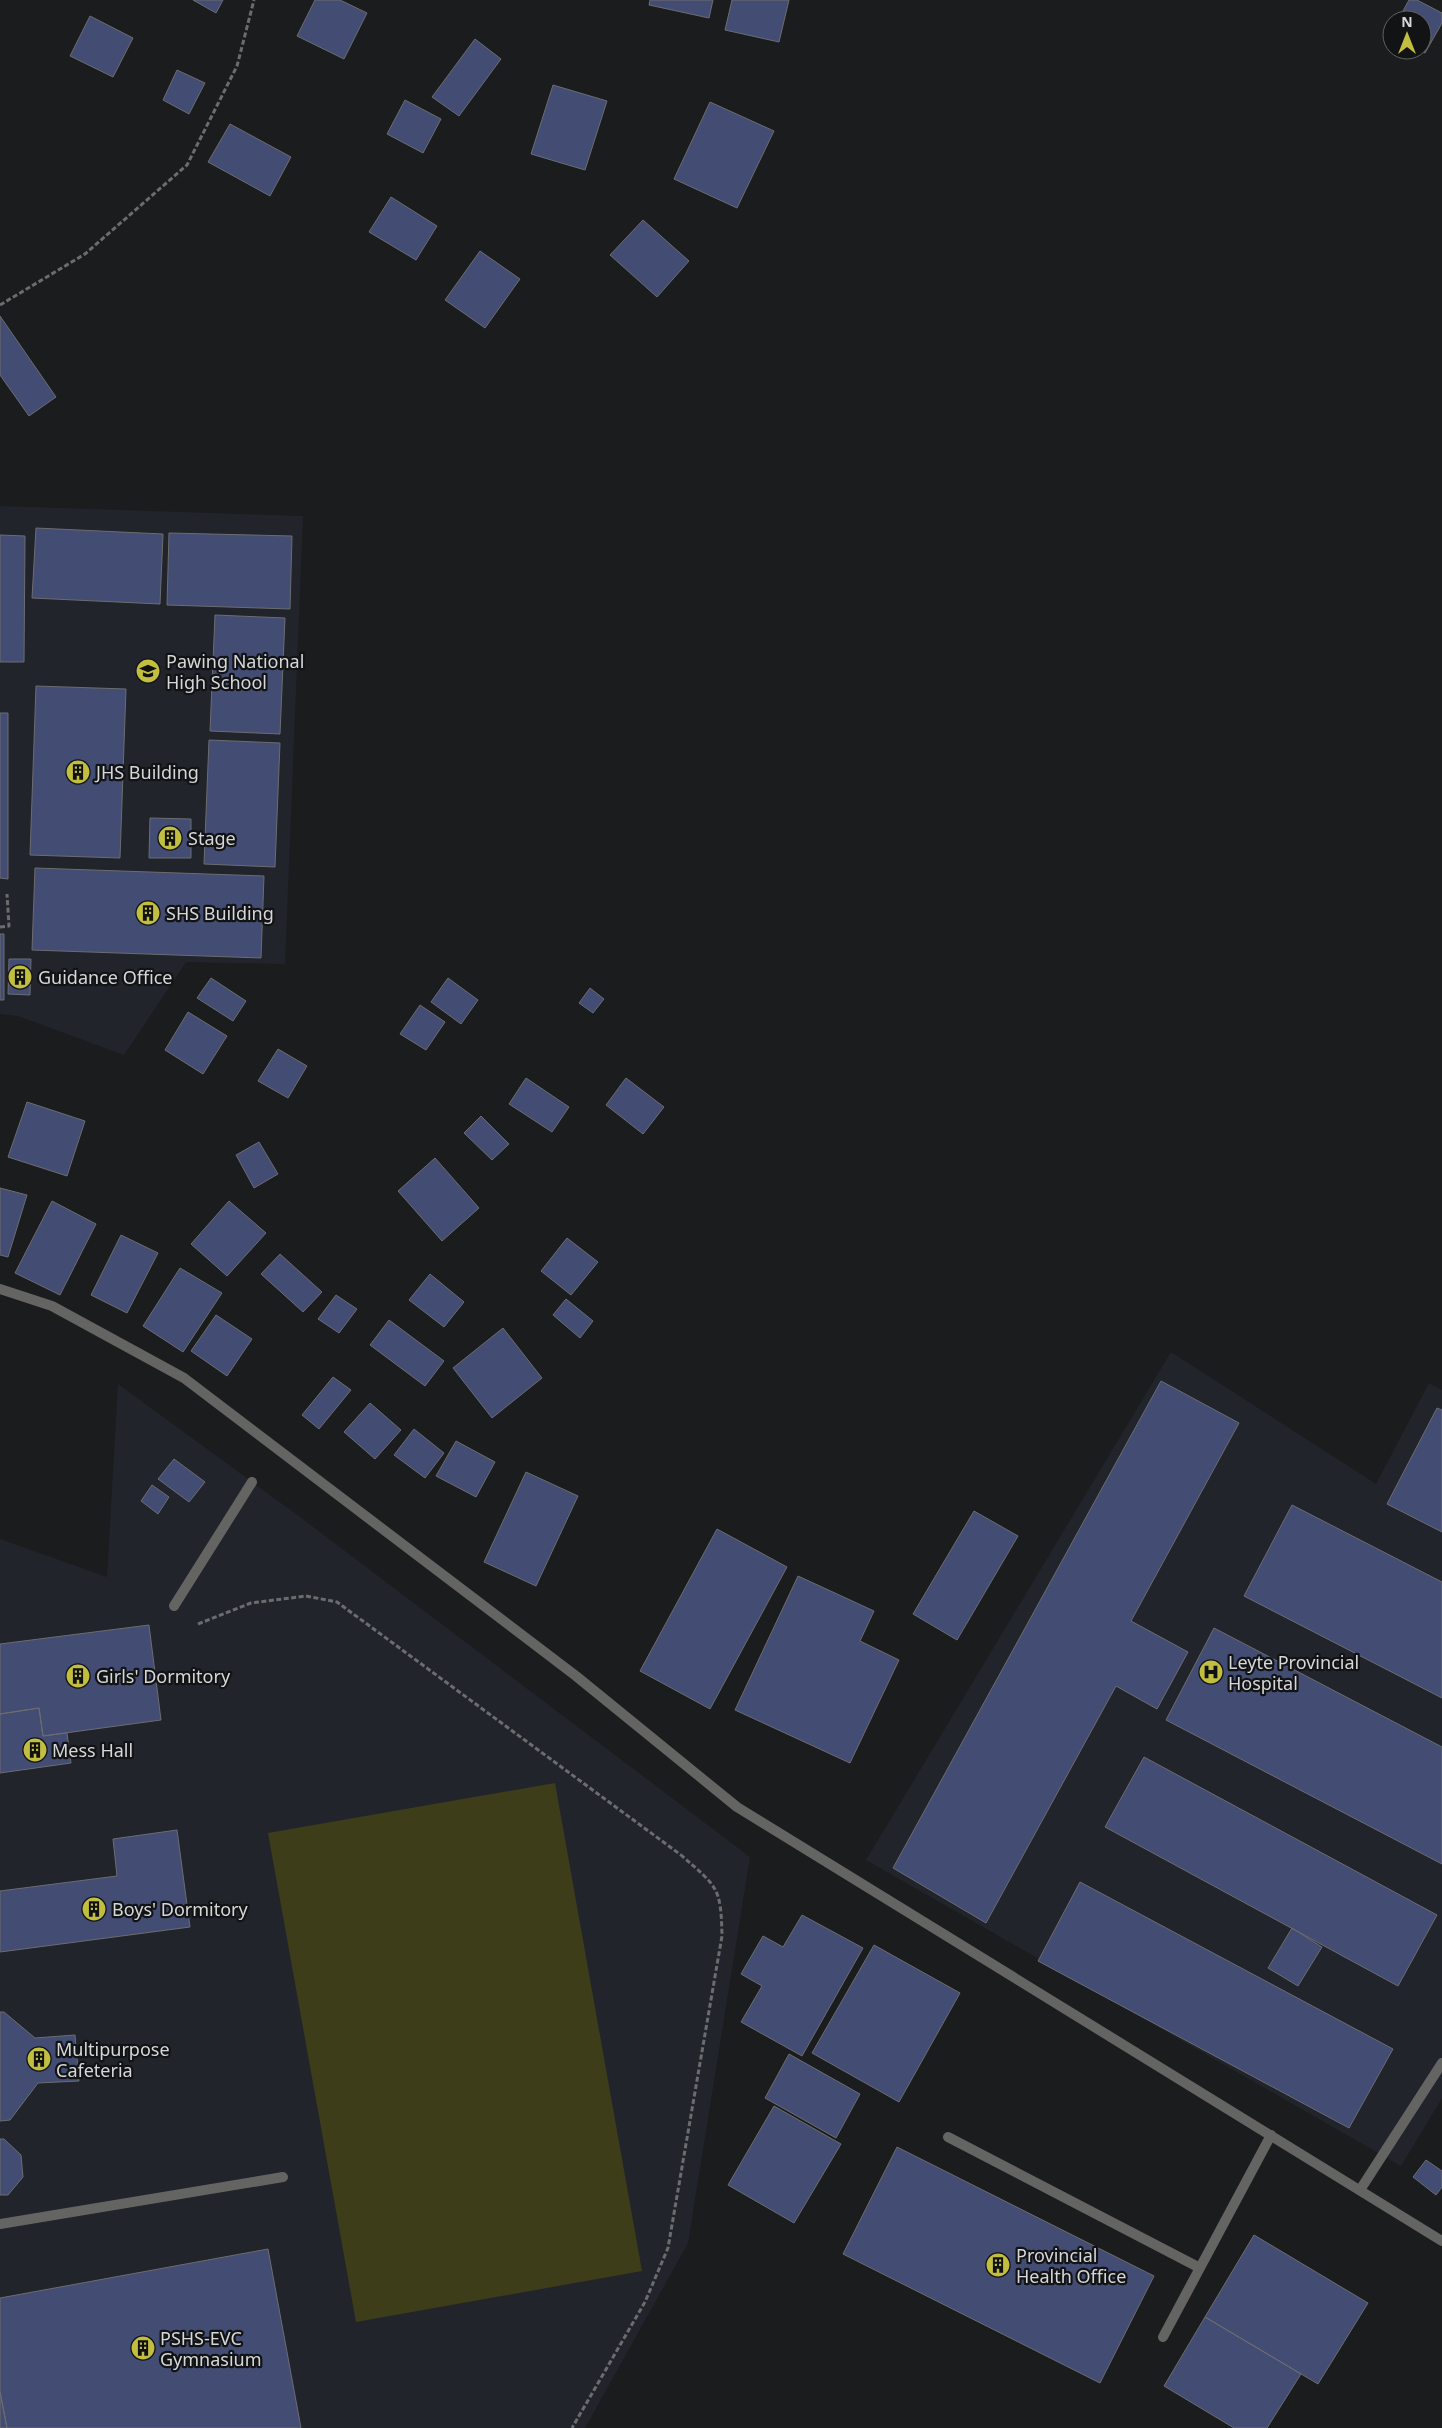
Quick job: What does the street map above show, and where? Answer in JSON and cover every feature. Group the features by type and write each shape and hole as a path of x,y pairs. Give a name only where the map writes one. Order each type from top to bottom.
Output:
{"street":[{"path":"0,1289 52,1306 184,1378 576,1676 738,1807 1442,2241"},
{"path":"174,1606 252,1482"},
{"path":"1360,2190 1442,2063"},
{"path":"1163,2337 1271,2135"},
{"path":"948,2137 1200,2268"},
{"path":"0,2224 283,2177"}],"path":[{"path":"0,306 85,254 187,165 237,66 254,0"},
{"path":"0,927 9,926 7,894"},
{"path":"197,1624 251,1603 306,1596 337,1602 673,1849 713,1883 721,1904 722,1936 668,2248 645,2302 572,2428"}],"shaded area":[{"name":"Pawing National High School","path":"0,506 303,516 285,964 186,962 124,1055 18,1016 0,1014"},
{"name":"Leyte Provincial Hospital","path":"1171,1352 1376,1484 1429,1383 1442,1390 1442,2098 1401,2166 866,1860"},
{"path":"118,1384 300,1517 750,1857 688,2243 585,2428 0,2428 0,1539 107,1577"},
{"path":"555,1783 642,2271 356,2322 268,1833"}],"building":[{"path":"193,0 223,0 216,13"},
{"path":"315,0 340,0 367,13 344,59 297,36"},
{"path":"650,0 713,0 709,18 649,5"},
{"path":"732,0 789,0 779,42 725,30"},
{"path":"1409,0 1417,0 1442,13 1442,23 1432,41 1432,10 1404,10"},
{"path":"90,16 133,38 113,77 70,56"},
{"path":"475,39 501,59 459,116 432,97"},
{"path":"177,70 205,83 189,114 163,100"},
{"path":"553,85 607,101 585,170 531,154"},
{"path":"405,100 441,119 423,153 387,134"},
{"path":"710,102 774,131 737,208 674,179"},
{"path":"230,124 291,157 270,196 208,162"},
{"path":"391,197 437,226 416,260 369,232"},
{"path":"643,220 689,261 657,297 610,255"},
{"path":"480,251 520,279 485,328 445,300"},
{"path":"0,316 56,397 29,416 0,375"},
{"path":"36,528 163,534 160,604 32,598"},
{"path":"169,533 292,536 290,609 167,605"},
{"path":"0,535 25,536 24,662 0,662"},
{"path":"215,615 285,618 280,734 210,731"},
{"name":"JHS Building","path":"36,686 126,689 120,858 30,855"},
{"path":"0,713 8,713 8,879 0,878"},
{"path":"209,740 280,743 275,867 204,864"},
{"name":"Stage","path":"150,818 191,819 191,858 149,858"},
{"name":"SHS Building","path":"35,868 264,876 261,958 32,950"},
{"path":"0,934 4,934 4,1000 0,1000"},
{"name":"Guidance Office","path":"9,959 31,959 30,995 8,994"},
{"path":"211,978 246,1001 233,1021 197,998"},
{"path":"448,978 478,1000 461,1024 431,1002"},
{"path":"590,988 604,999 593,1013 579,1003"},
{"path":"420,1005 445,1022 426,1050 400,1034"},
{"path":"188,1012 227,1036 203,1074 165,1050"},
{"path":"278,1049 307,1066 288,1098 258,1081"},
{"path":"526,1078 569,1107 552,1132 509,1104"},
{"path":"626,1078 664,1107 643,1134 606,1105"},
{"path":"27,1102 85,1121 67,1176 8,1157"},
{"path":"481,1116 509,1144 492,1160 464,1133"},
{"path":"259,1142 278,1174 254,1188 236,1155"},
{"path":"435,1158 479,1208 442,1241 398,1191"},
{"path":"0,1188 27,1195 8,1257 0,1255"},
{"path":"52,1201 96,1224 60,1295 15,1273"},
{"path":"229,1201 266,1233 227,1276 191,1244"},
{"path":"121,1235 158,1253 127,1313 91,1295"},
{"path":"567,1238 598,1262 571,1295 541,1271"},
{"path":"280,1254 322,1292 303,1312 261,1274"},
{"path":"180,1268 222,1293 183,1352 143,1326"},
{"path":"430,1274 464,1302 444,1327 409,1300"},
{"path":"336,1295 357,1309 339,1333 318,1319"},
{"path":"566,1299 593,1321 580,1338 553,1315"},
{"path":"216,1315 252,1339 227,1376 191,1351"},
{"path":"389,1320 444,1361 425,1386 370,1345"},
{"path":"503,1328 542,1378 492,1418 453,1368"},
{"path":"333,1377 351,1390 319,1429 302,1415"},
{"path":"1161,1381 1239,1423 1131,1621 1188,1652 1157,1709 1116,1686 986,1923 893,1868"},
{"path":"370,1403 401,1430 375,1459 344,1432"},
{"path":"1437,1408 1442,1410 1442,1532 1387,1504"},
{"path":"414,1429 444,1453 425,1478 394,1455"},
{"path":"456,1441 495,1462 476,1497 436,1476"},
{"path":"174,1459 205,1482 189,1502 158,1479"},
{"path":"526,1472 578,1496 536,1586 484,1562"},
{"path":"152,1485 169,1497 158,1514 141,1501"},
{"path":"1292,1505 1442,1582 1442,1698 1244,1596"},
{"path":"974,1511 1018,1536 957,1640 913,1614"},
{"path":"717,1529 787,1567 710,1709 640,1671"},
{"path":"798,1576 874,1611 860,1641 899,1660 850,1763 735,1710"},
{"name":"Girls' Dormitory","path":"149,1625 161,1720 43,1736 39,1708 0,1714 0,1644"},
{"path":"1214,1628 1442,1747 1442,1864 1166,1720"},
{"name":"Mess Hall","path":"39,1708 43,1736 67,1733 71,1763 0,1773 0,1714"},
{"path":"1144,1757 1437,1915 1398,1986 1105,1827"},
{"name":"Boys' Dormitory","path":"177,1830 190,1927 0,1952 0,1891 117,1876 113,1839"},
{"path":"1080,1882 1393,2049 1349,2128 1038,1961"},
{"path":"802,1915 863,1948 802,2056 741,2022 762,1986 741,1974 763,1936 783,1947"},
{"path":"1292,1928 1322,1947 1298,1986 1268,1968"},
{"path":"874,1945 960,1993 899,2102 812,2053"},
{"name":"Multipurpose Cafeteria","path":"0,2012 4,2012 35,2038 75,2035 79,2081 38,2083 10,2120 0,2121"},
{"path":"789,2054 860,2094 836,2138 765,2098"},
{"path":"774,2106 841,2144 794,2223 728,2185"},
{"path":"0,2139 4,2139 21,2155 23,2177 8,2195 0,2195"},
{"name":"Provincial Health Office","path":"897,2147 1154,2276 1100,2383 843,2254"},
{"path":"1426,2160 1442,2171 1442,2187 1436,2195 1413,2177"},
{"path":"1254,2235 1368,2303 1318,2384 1205,2317"},
{"name":"PSHS-EVC Gymnasium","path":"268,2249 301,2428 7,2428 0,2392 0,2298"},
{"path":"1205,2317 1301,2374 1267,2428 1234,2428 1164,2386"},
{"path":"0,2392 7,2428 0,2428"}],"place":[{"name":"Pawing National High School","path":"148,671"},
{"name":"JHS Building","path":"78,772"},
{"name":"Stage","path":"170,838"},
{"name":"SHS Building","path":"148,913"},
{"name":"Guidance Office","path":"20,977"},
{"name":"Leyte Provincial Hospital","path":"1211,1672"},
{"name":"Girls' Dormitory","path":"78,1676"},
{"name":"Mess Hall","path":"35,1750"},
{"name":"Boys' Dormitory","path":"94,1909"},
{"name":"Multipurpose Cafeteria","path":"39,2059"},
{"name":"Provincial Health Office","path":"998,2265"},
{"name":"PSHS-EVC Gymnasium","path":"143,2348"}]}
